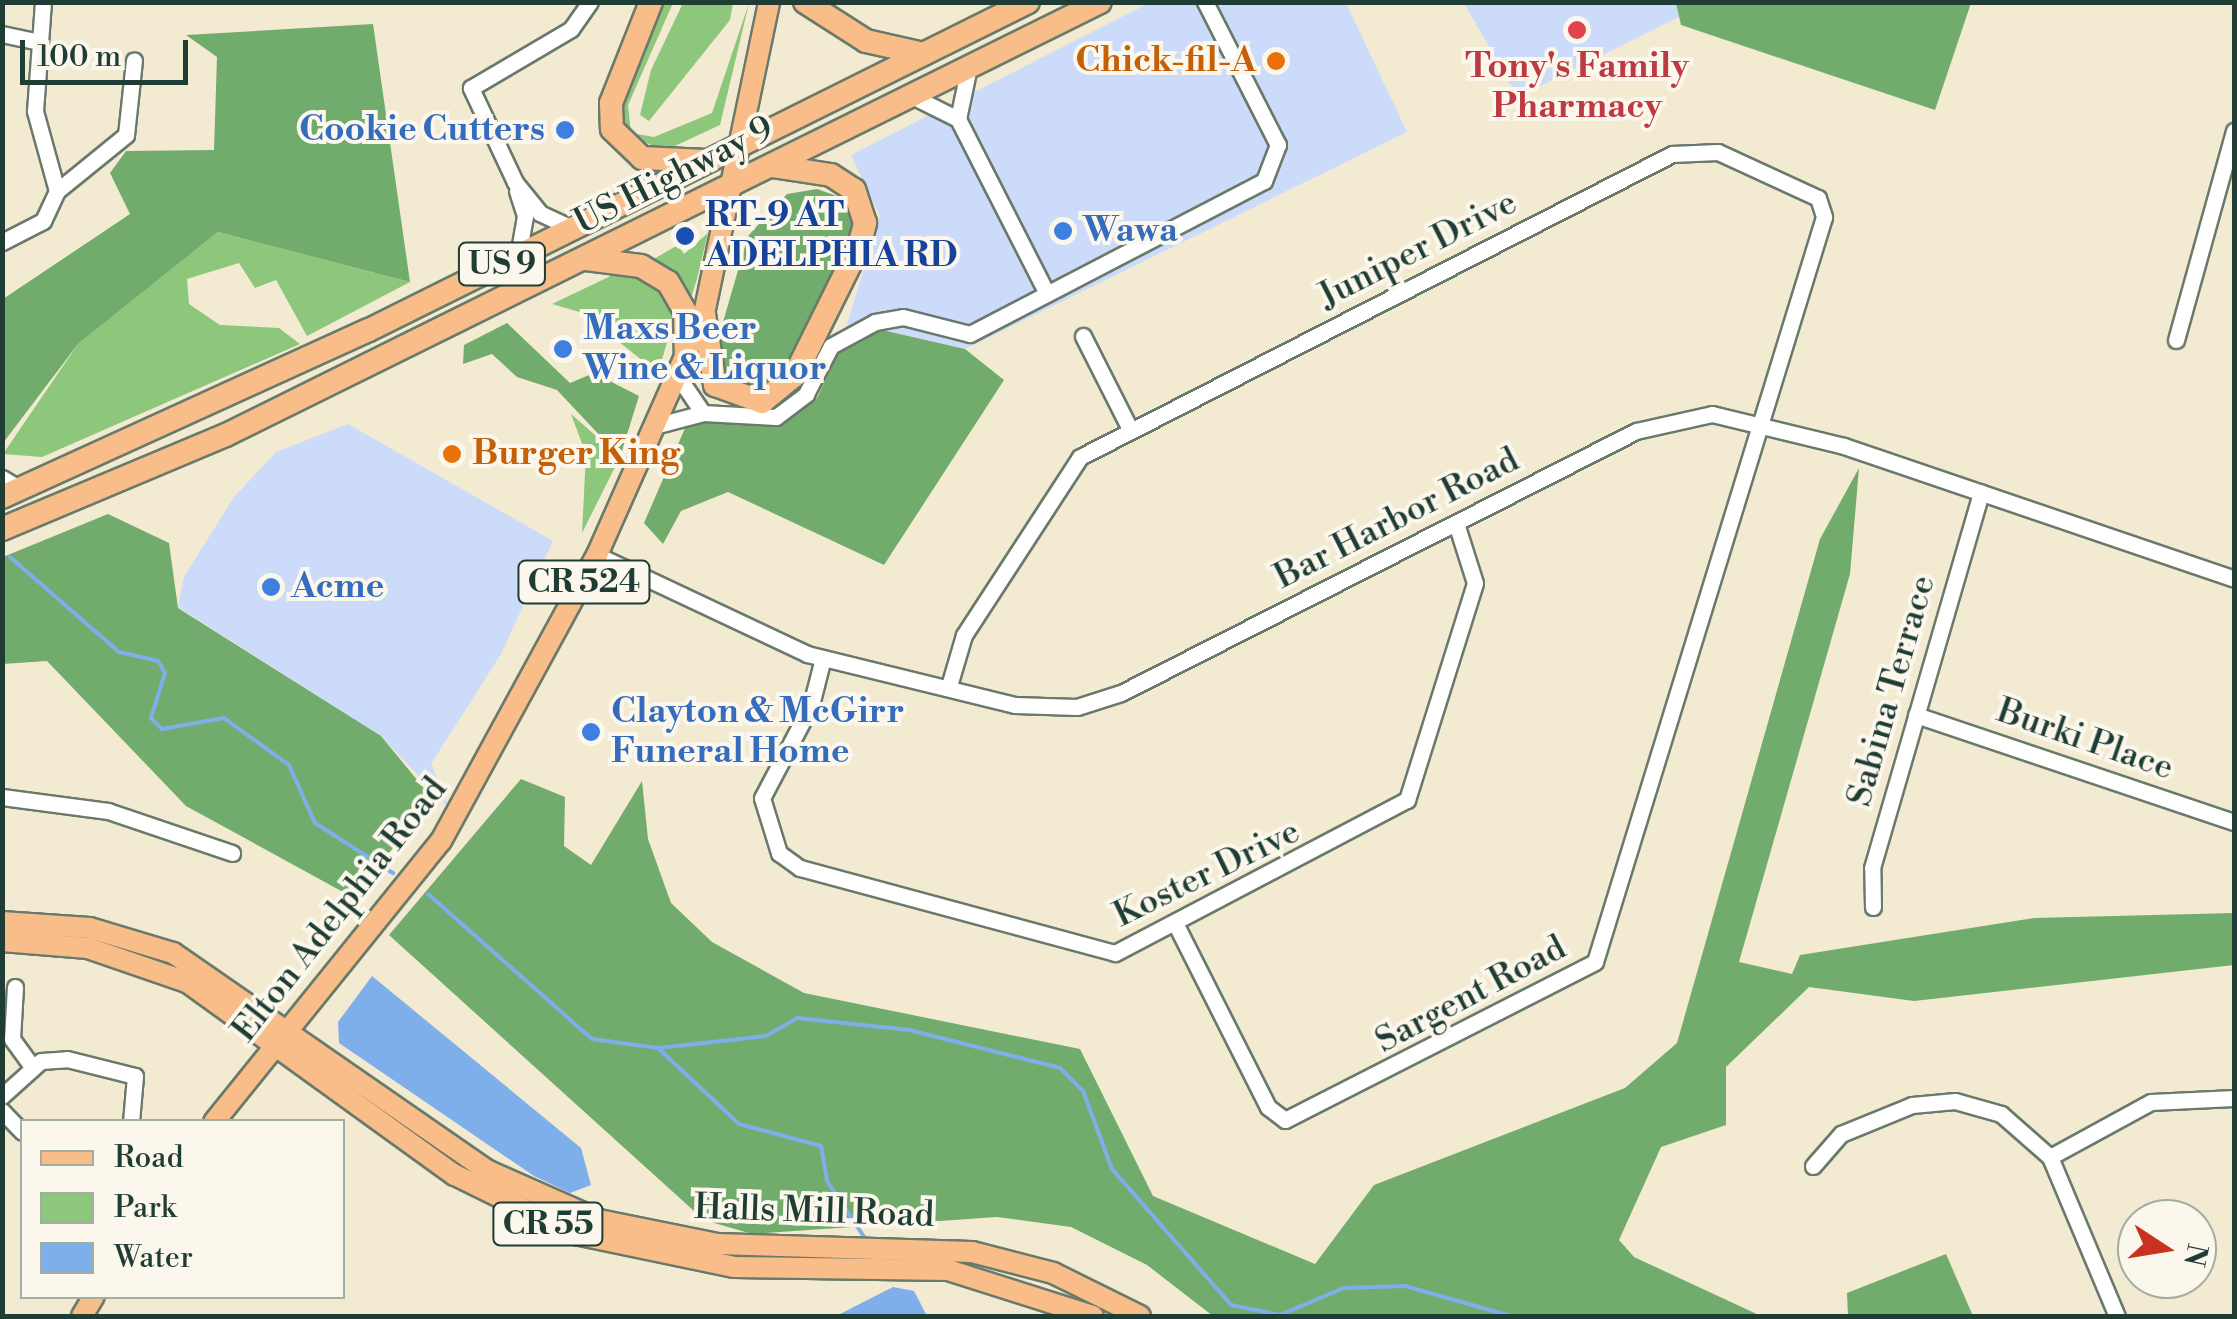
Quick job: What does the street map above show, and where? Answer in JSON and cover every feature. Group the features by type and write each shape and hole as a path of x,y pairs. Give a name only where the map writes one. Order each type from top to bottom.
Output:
{"highway":[{"path":"651,2 611,102 612,129 642,158 710,161"},
{"path":"805,2 866,40 924,54"},
{"name":"US Highway 9","path":"8,488 518,256 1028,2"},
{"name":"US Highway 9","path":"2,529 226,435 1100,2"},
{"path":"704,314 714,386 762,402 795,375 859,246 863,203 847,183 772,166"},
{"path":"586,258 642,266 668,282 685,312 682,370"}],"main road":[{"name":"Elton Adelphia Road","path":"216,1119 457,817 597,555 704,314 734,186 769,2"},
{"name":"Halls Mill Road","path":"2,922 148,942 290,1030 467,1158 561,1206 691,1242 883,1244 1014,1261 1140,1316"},
{"name":"Halls Mill Road","path":"2,941 142,962 201,989 475,1188 575,1234 734,1267 892,1265 1010,1283 1093,1316"}],"street":[{"path":"43,2 36,41 36,111 57,191"},
{"path":"518,256 525,216 516,182 471,88 571,29 590,2"},
{"path":"658,425 703,413 751,422 785,413 831,346 875,322 903,317 964,336 1272,173 1276,139 1206,2"},
{"path":"2,34 36,41"},
{"path":"2,242 43,221 57,191 126,135 134,60"},
{"path":"958,119 970,67"},
{"path":"912,96 958,119 1047,294"},
{"path":"2176,340 2234,130"},
{"name":"Juniper Drive","path":"948,686 964,636 1068,468 1130,429 1672,154 1708,150 1812,193 1823,208 1762,423"},
{"path":"516,182 540,212 574,229"},
{"path":"1082,336 1130,429"},
{"path":"682,370 703,413"},
{"name":"Bar Harbor Road","path":"597,555 822,658 1031,708 1106,699 1656,423 1712,414 1762,423 1981,492 2234,579"},
{"name":"Sargent Road","path":"1176,925 1268,1107 1284,1120 1587,969 1603,950 1762,423"},
{"name":"Sabina Terrace","path":"1873,907 1872,868 1981,492"},
{"name":"Koster Drive","path":"822,658 811,706 762,798 766,834 789,862 1102,954 1176,925 1408,800 1475,583 1456,522"},
{"name":"Burki Place","path":"1916,714 2234,822"},
{"path":"2,798 108,811 232,853"},
{"path":"15,988 12,1039 32,1067"},
{"path":"2,1096 32,1067 67,1059 135,1076 131,1119"},
{"path":"2050,1156 2152,1102 2234,1098"},
{"path":"1813,1166 1842,1134 1939,1101 2000,1114 2050,1156 2117,1316"},
{"path":"2,1111 20,1130"}],"shaded area":[{"path":"1149,3 1346,3 1407,132 965,349 882,330 838,354 880,216 851,155"},
{"path":"1464,3 1683,3 1685,14 1518,97"},
{"path":"348,424 553,541 501,654 431,764 449,808 381,736 178,607 184,577 234,497 276,452"}],"green space":[{"path":"1676,2 1971,3 1935,110 1681,25"},
{"path":"659,3 673,3 628,105 631,133 654,137 712,113 749,3 720,125 664,151 623,132 621,92"},
{"path":"683,3 733,3 730,20 649,121 640,115 651,70"},
{"path":"373,24 410,282 218,232 78,344 3,443 3,299 130,214 110,173 126,151 214,150 217,57 186,35"},
{"path":"817,189 854,202 856,232 782,382 733,386 718,366 721,329 748,236 787,194"},
{"path":"218,232 410,282 307,336 276,280 255,288 239,263 187,279 189,304 220,325 279,328 300,344 42,457 3,454 78,344"},
{"path":"708,233 689,304 652,260 678,245 684,254"},
{"path":"619,272 649,275 676,312 658,373 583,313 552,304"},
{"path":"507,323 570,383 594,373 639,396 620,457 557,390 517,377 492,354 463,364 464,345"},
{"path":"882,330 965,349 1004,380 884,565 728,492 681,511 663,544 644,523 689,419 782,426 817,398 838,354"},
{"path":"571,414 620,457 582,533 586,454"},
{"path":"1859,468 1850,574 1739,962 1792,974 1800,955 2034,918 2234,913 2234,965 1914,1001 1809,987 1726,1067 1726,1125 1661,1147 1619,1240 1634,1257 1761,1316 1213,1316 1147,1265 1071,1227 997,1217 752,1234 704,1220 389,935 521,779 565,797 564,846 591,865 642,781 648,839 671,903 712,942 804,993 1080,1049 1153,1196 1315,1264 1374,1185 1625,1088 1677,1043 1820,539"},
{"path":"108,514 169,543 178,608 381,736 432,798 354,898 186,806 47,661 3,664 3,557"},
{"path":"1946,1254 1973,1316 1848,1316 1847,1293"}],"water":[{"path":"372,976 581,1148 591,1185 570,1193 534,1176 339,1043 338,1022"},
{"path":"893,1287 914,1291 927,1316 836,1316"}],"waterway":[{"path":"10,557 119,652 158,661 165,673 151,718 162,729 224,718 289,765 315,823 393,873"},
{"path":"428,894 592,1039 659,1048 766,1036 797,1018 909,1030 1060,1068 1083,1091 1112,1169 1231,1305 1280,1315 1344,1288 1405,1286 1511,1316"},
{"path":"660,1050 739,1124 821,1146 827,1181 868,1243"},
{"path":"1524,1316 1555,1316"}],"place":[{"name":"Tony's Family Pharmacy","path":"1577,30"},
{"name":"Chick-fil-A","path":"1276,61"},
{"name":"Cookie Cutters","path":"565,130"},
{"name":"Wawa","path":"1063,231"},
{"name":"RT-9 AT ADELPHIA RD","path":"685,236"},
{"name":"Maxs Beer Wine & Liquor","path":"563,349"},
{"name":"Burger King","path":"452,454"},
{"name":"Acme","path":"271,587"},
{"name":"Clayton & McGirr Funeral Home","path":"591,732"}]}
